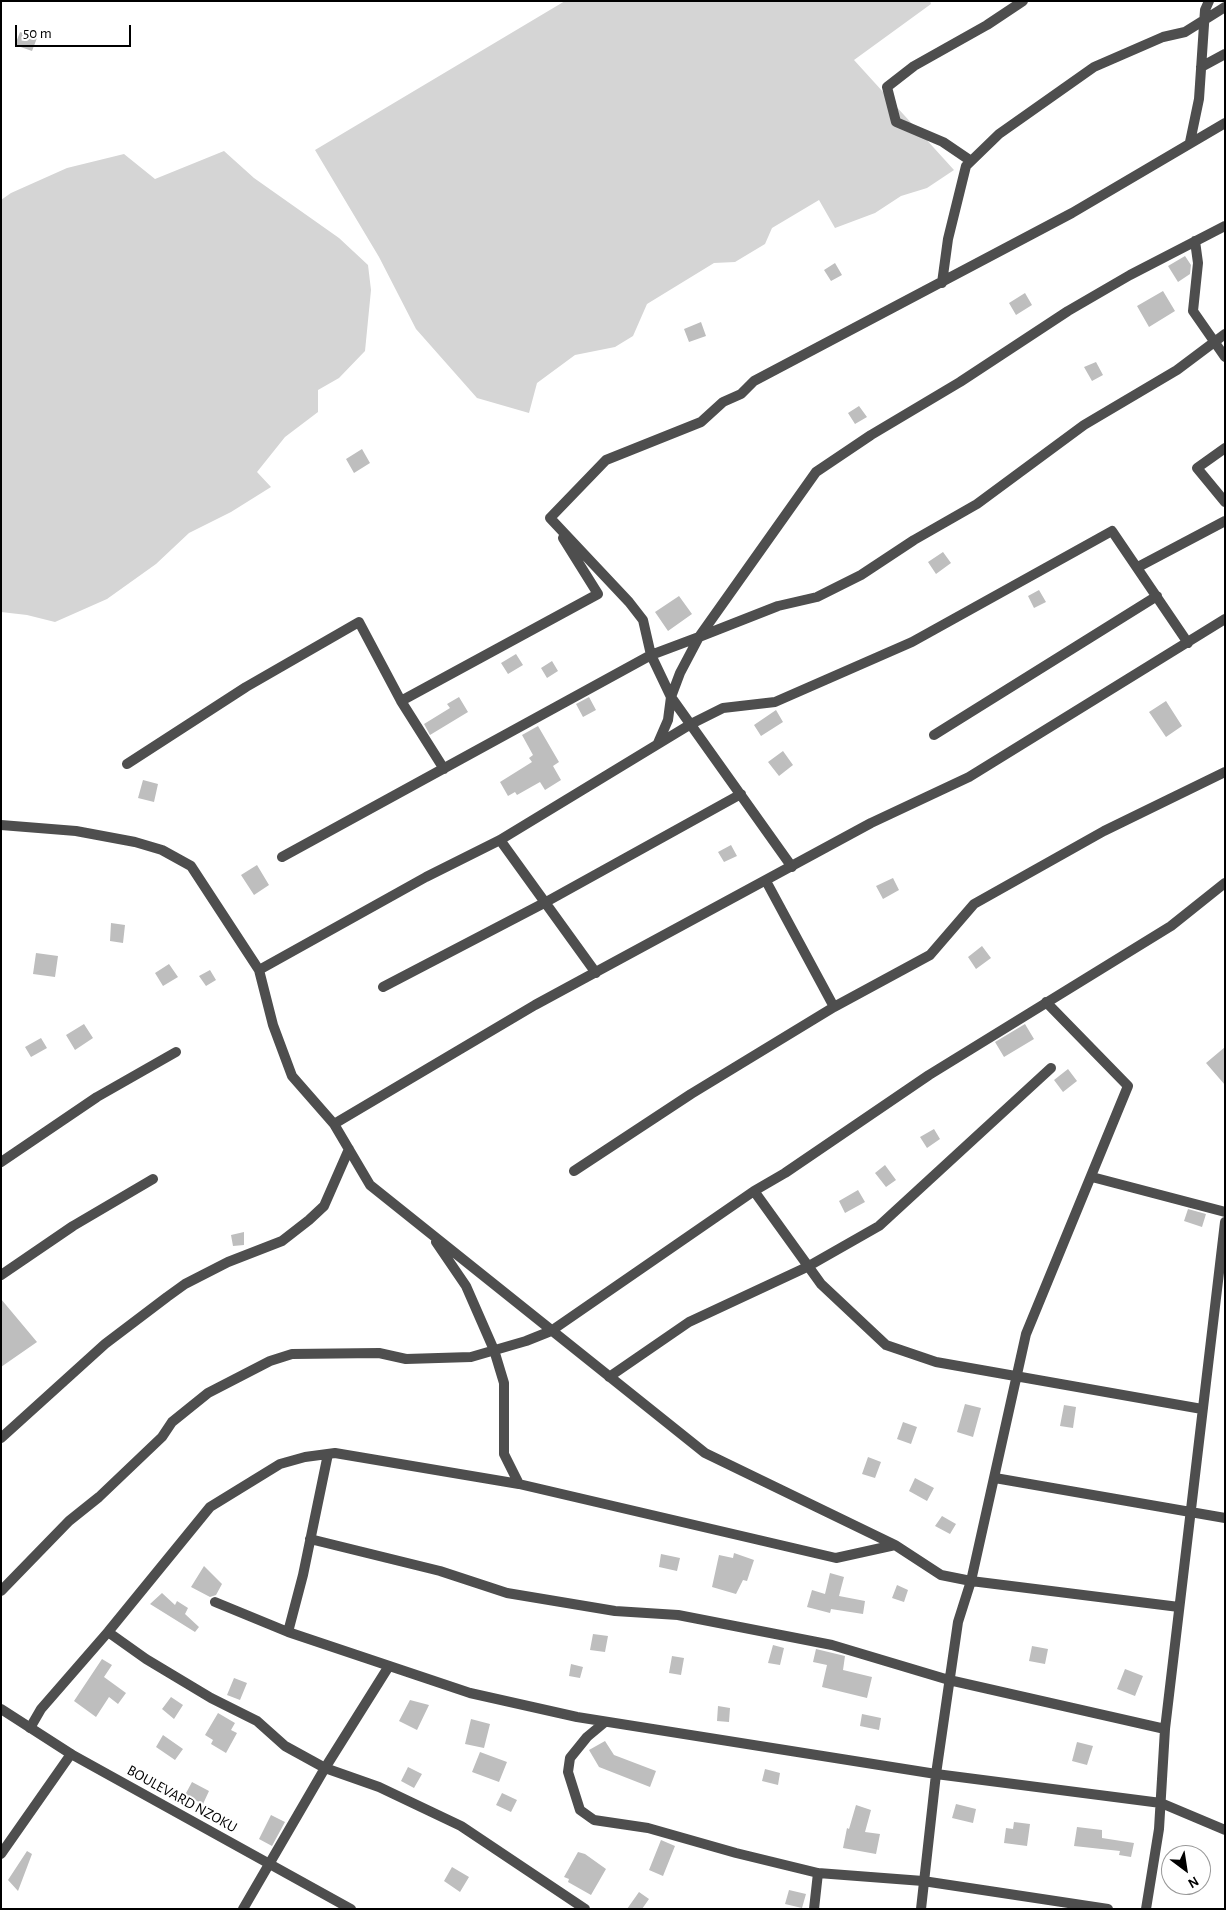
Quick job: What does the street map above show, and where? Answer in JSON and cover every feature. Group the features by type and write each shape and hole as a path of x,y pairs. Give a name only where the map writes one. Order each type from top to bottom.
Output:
{"street":[{"path":"971,161 943,142 896,122 887,87 914,66 987,25 1023,1"},
{"path":"1190,142 1199,99 1204,18 1209,1"},
{"path":"942,283 948,239 966,166 971,161 999,134 1094,67 1163,36 1185,32 1204,18 1225,7"},
{"path":"1201,67 1225,54"},
{"path":"550,518 606,460 701,422 722,402 741,394 754,381 1072,213 1225,123"},
{"path":"658,743 668,720 671,697 680,673 699,637 816,472 871,434 960,382 1068,311 1130,275 1225,226"},
{"path":"1195,241 1198,263 1193,311 1225,358"},
{"path":"282,857 650,655 778,606 817,597 861,575 914,540 977,504 1084,425 1178,370 1225,334"},
{"path":"1225,448 1197,468 1225,502"},
{"path":"550,518 629,602 643,620 650,655 671,697 792,868"},
{"path":"401,701 598,594 550,518"},
{"path":"1138,567 1225,521"},
{"path":"259,970 426,877 500,840 691,724 723,708 775,702 912,642 1112,532 1138,567 1188,643"},
{"path":"934,735 1157,596"},
{"path":"334,1124 535,1005 792,868 871,823 969,777 1225,619"},
{"path":"127,764 246,687 359,622 401,701 444,769"},
{"path":"574,1171 691,1094 834,1008 930,955 974,904 1104,831 1225,772"},
{"path":"383,987 546,902 741,794"},
{"path":"1,824 76,832 135,842 162,850 191,866 259,970 273,1025 292,1076 334,1124 370,1185 705,1453 894,1545 941,1575 971,1581 1178,1607"},
{"path":"500,840 596,973"},
{"path":"766,881 834,1008"},
{"path":"1,1591 69,1521 98,1497 162,1437 172,1422 208,1393 270,1361 292,1354 379,1353 406,1359 471,1357 526,1342 551,1331 754,1191 785,1173 929,1075 1171,926 1225,883"},
{"path":"921,1909 936,1774 958,1622 971,1581 1026,1334 1128,1086 1046,1002"},
{"path":"1,1162 97,1097 176,1052"},
{"path":"609,1377 689,1322 807,1267 879,1226 1051,1068"},
{"path":"1,1438 104,1344 185,1284 228,1262 282,1241 309,1220 324,1206 349,1149"},
{"path":"1092,1177 1225,1212"},
{"path":"1,1275 73,1226 153,1179"},
{"path":"754,1191 821,1284 886,1345 936,1362 1202,1409"},
{"path":"1146,1909 1160,1828 1165,1728 1225,1222"},
{"path":"430,1233 466,1286 494,1350 504,1383 504,1454 519,1484"},
{"path":"30,1728 41,1709 108,1632 210,1507 280,1464 305,1457 328,1454 519,1484 836,1558 894,1545"},
{"path":"288,1632 328,1454"},
{"path":"995,1478 1225,1518"},
{"path":"310,1539 440,1571 507,1593 615,1611 678,1615 832,1645 949,1680 1165,1728"},
{"path":"215,1602 288,1632 470,1693 605,1722 936,1774 1161,1803 1225,1830"},
{"path":"108,1632 211,1698 256,1722 285,1746 325,1768 379,1787 461,1826 585,1909"},
{"path":"243,1909 325,1768 389,1666"},
{"name":"BOULEVARD NZOKU","path":"1,1709 71,1754 351,1909"},
{"path":"605,1722 587,1737 570,1758 568,1772 580,1810 594,1820 648,1828 736,1853 818,1873 923,1881 1108,1909"},
{"path":"1,1854 71,1754"},
{"path":"814,1909 818,1873"}],"shaded area":[{"path":"565,1 930,1 931,4 854,60 954,170 927,188 901,196 875,213 835,228 819,200 772,228 765,244 735,262 714,263 647,304 633,336 615,347 575,355 537,383 529,413 477,398 416,329 379,257 315,150"},
{"path":"224,151 254,178 339,238 368,265 371,290 365,351 339,378 318,390 318,412 285,437 257,472 271,487 231,512 189,533 156,564 107,599 55,622 27,615 1,612 1,200 11,193 67,168 124,154 155,179"}],"building":[{"path":"20,32 37,38 32,51 15,45"},
{"path":"1185,256 1191,265 1190,274 1178,282 1168,266"},
{"path":"835,263 842,275 831,281 824,270"},
{"path":"1163,291 1175,311 1149,327 1137,306"},
{"path":"1025,293 1032,305 1016,315 1009,303"},
{"path":"701,322 706,336 689,342 684,329"},
{"path":"1096,362 1103,375 1092,381 1084,367"},
{"path":"859,406 867,417 855,424 848,413"},
{"path":"362,449 370,463 354,473 346,459"},
{"path":"943,552 951,563 936,574 928,562"},
{"path":"1039,590 1046,602 1034,608 1028,596"},
{"path":"679,596 692,614 668,631 655,612"},
{"path":"516,654 523,665 508,674 501,663"},
{"path":"552,661 558,671 547,678 541,668"},
{"path":"459,697 468,712 430,735 424,724 450,708 447,704"},
{"path":"589,697 596,710 583,717 576,704"},
{"path":"1166,701 1182,726 1166,737 1149,712"},
{"path":"776,710 783,722 761,736 754,725"},
{"path":"538,726 559,762 553,766 561,780 545,790 540,782 517,795 515,792 508,796 500,782 532,762 529,758 533,755 522,735"},
{"path":"783,751 793,765 779,776 768,762"},
{"path":"143,780 158,784 154,802 138,798"},
{"path":"731,845 737,856 724,862 718,852"},
{"path":"257,865 269,885 254,895 241,875"},
{"path":"893,878 899,890 883,899 876,886"},
{"path":"111,923 125,925 123,943 110,941"},
{"path":"982,946 991,958 976,969 968,957"},
{"path":"36,953 58,956 55,977 33,974"},
{"path":"169,964 178,977 163,986 155,973"},
{"path":"210,970 216,980 206,986 199,976"},
{"path":"84,1024 93,1038 75,1050 66,1035"},
{"path":"1025,1024 1034,1039 1004,1057 995,1042"},
{"path":"41,1038 47,1048 31,1057 25,1047"},
{"path":"1225,1047 1225,1085 1206,1063"},
{"path":"1068,1069 1077,1081 1063,1092 1054,1080"},
{"path":"934,1129 940,1139 927,1148 920,1137"},
{"path":"885,1165 896,1180 886,1187 875,1173"},
{"path":"858,1190 865,1202 845,1213 839,1201"},
{"path":"1188,1209 1206,1214 1202,1227 1184,1221"},
{"path":"244,1232 244,1245 233,1246 231,1235"},
{"path":"1,1299 37,1342 1,1367"},
{"path":"965,1404 981,1408 973,1437 957,1432"},
{"path":"1064,1405 1076,1407 1073,1428 1060,1426"},
{"path":"903,1422 917,1427 911,1444 897,1439"},
{"path":"868,1457 881,1462 875,1478 862,1474"},
{"path":"915,1478 934,1488 927,1501 909,1491"},
{"path":"942,1516 956,1524 950,1534 935,1526"},
{"path":"734,1553 754,1560 747,1581 743,1580 736,1594 712,1587 719,1555 733,1558"},
{"path":"661,1554 680,1558 677,1571 659,1567"},
{"path":"204,1566 222,1584 216,1595 210,1597 191,1587"},
{"path":"830,1573 844,1577 839,1596 865,1601 863,1614 831,1609 830,1613 807,1607 812,1590 825,1594"},
{"path":"897,1585 908,1590 904,1602 892,1598"},
{"path":"162,1593 175,1605 177,1601 188,1608 185,1614 199,1627 195,1632 150,1604"},
{"path":"593,1634 608,1636 605,1652 590,1650"},
{"path":"773,1645 784,1648 780,1665 768,1663"},
{"path":"1032,1646 1048,1649 1045,1664 1029,1661"},
{"path":"816,1649 845,1656 843,1670 872,1677 867,1698 822,1687 827,1665 813,1662"},
{"path":"672,1656 684,1658 681,1675 669,1673"},
{"path":"102,1659 112,1665 104,1677 126,1693 118,1704 109,1697 96,1717 74,1701"},
{"path":"571,1664 583,1667 580,1678 569,1676"},
{"path":"1125,1669 1143,1676 1135,1696 1117,1689"},
{"path":"234,1678 247,1683 240,1700 227,1695"},
{"path":"171,1697 183,1705 174,1719 162,1709"},
{"path":"410,1700 429,1705 417,1730 399,1721"},
{"path":"718,1706 730,1708 729,1722 717,1721"},
{"path":"218,1713 235,1723 231,1730 237,1733 226,1753 211,1744 213,1740 205,1735"},
{"path":"862,1714 881,1718 879,1730 860,1726"},
{"path":"471,1719 490,1724 484,1748 465,1744"},
{"path":"163,1735 183,1749 175,1760 156,1747"},
{"path":"605,1741 614,1755 656,1771 650,1787 599,1767 589,1750"},
{"path":"1077,1742 1093,1746 1087,1765 1072,1761"},
{"path":"480,1752 507,1762 499,1782 472,1772"},
{"path":"408,1767 422,1774 414,1788 401,1781"},
{"path":"765,1769 780,1773 778,1785 762,1781"},
{"path":"192,1782 209,1791 203,1804 185,1795"},
{"path":"502,1793 517,1800 511,1812 496,1805"},
{"path":"956,1804 976,1809 973,1823 952,1818"},
{"path":"856,1805 871,1810 865,1832 880,1834 876,1854 843,1848 847,1828 849,1829"},
{"path":"271,1815 285,1822 272,1846 259,1839"},
{"path":"1014,1822 1030,1824 1027,1846 1004,1843 1006,1828 1013,1829"},
{"path":"1077,1827 1102,1830 1102,1838 1134,1843 1131,1857 1119,1855 1120,1851 1074,1846"},
{"path":"661,1840 675,1846 663,1876 649,1870"},
{"path":"27,1851 32,1854 18,1891 8,1880"},
{"path":"578,1852 585,1854 606,1869 591,1895 568,1882 569,1879 564,1877"},
{"path":"452,1867 469,1877 460,1892 444,1881"},
{"path":"789,1890 806,1894 802,1908 785,1904"},
{"path":"639,1892 649,1899 642,1909 627,1909"}]}
